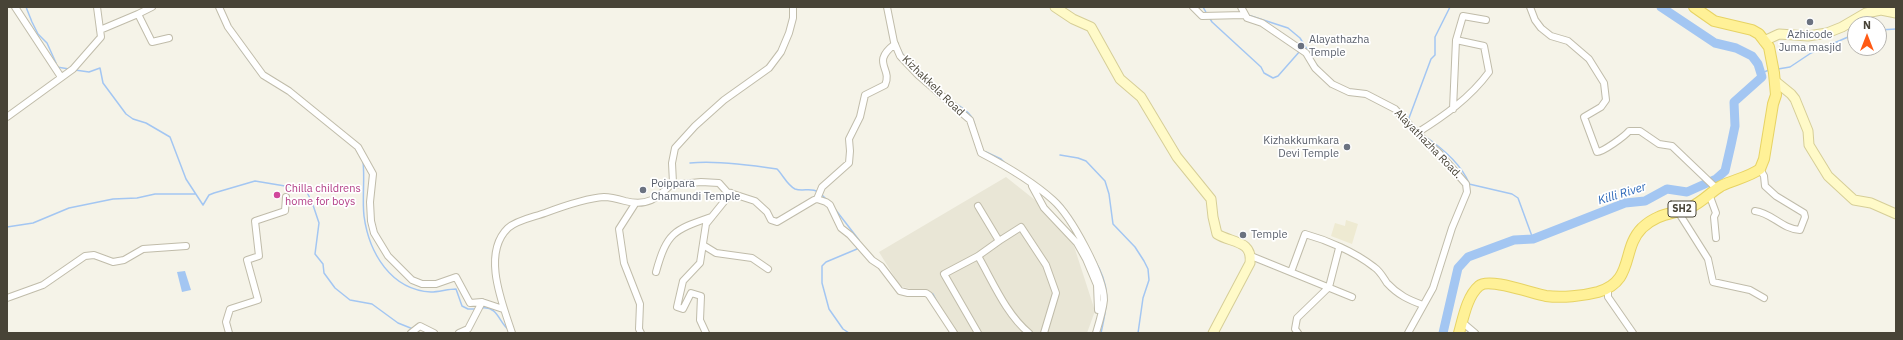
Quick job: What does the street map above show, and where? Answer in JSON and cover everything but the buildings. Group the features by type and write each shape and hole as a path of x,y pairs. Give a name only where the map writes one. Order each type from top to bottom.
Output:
{"main road":[{"path":"1055,7 1073,19 1091,27 1120,78 1141,97 1176,156 1211,199 1217,234 1224,238 1237,241 1245,246 1251,256 1250,263 1213,333"},
{"path":"1694,7 1714,21 1752,30 1769,48 1776,95 1773,104 1764,159 1760,169"},
{"path":"1764,41 1779,34 1808,36 1827,33 1842,27 1866,13 1881,10 1896,13"},
{"path":"1775,81 1791,94 1794,99 1808,131 1809,145 1828,176 1854,200 1871,203 1896,214"},
{"name":"SH2","path":"1458,333 1473,293 1479,286 1483,284 1504,286 1547,296 1598,292 1620,279 1638,232 1651,221 1677,210 1692,207 1713,190 1760,169"}],"street":[{"path":"15,7 61,77"},
{"path":"7,117 73,69 101,37 97,7"},
{"path":"100,30 152,7"},
{"path":"219,7 228,27 263,75 289,91 358,147 374,174 370,202 371,221 374,233 388,256 412,280 422,284 436,284 456,276 470,303 503,309"},
{"path":"512,331 503,309 495,275 496,256 500,240 508,228 519,222 560,208 604,197 635,204 646,203 657,198 673,183 672,163 675,148 695,126 724,100 769,68 781,52 789,33 793,18 793,7"},
{"name":"Kizhakkela Road","path":"887,7 889,23 900,56 918,75 970,120 981,153 1010,169 1054,200 1062,210 1094,264 1102,286 1104,301 1096,333"},
{"path":"1193,7 1202,16 1244,16 1240,7"},
{"path":"1530,7 1535,20 1541,28 1551,36 1568,41 1586,56 1604,83 1606,100 1601,107 1584,117 1597,152 1605,150 1629,131 1640,131 1659,144 1672,146 1702,176 1713,190 1716,213 1714,217 1716,238"},
{"path":"138,14 152,42 168,38"},
{"name":"Alayathazha Road.","path":"1244,16 1262,23 1309,56 1315,68 1332,84 1349,92 1366,94 1392,107 1439,153 1466,184 1468,188 1452,228 1433,288 1408,333"},
{"path":"1454,109 1456,40 1463,16 1486,20"},
{"path":"1418,133 1454,109 1478,86 1488,72 1484,46 1456,40"},
{"path":"671,185 710,182 722,185 726,191 755,201 767,212 771,220 777,222 817,198 822,187 849,163 850,152 848,139 860,117 865,95 885,84 887,76 882,63 883,58 895,44"},
{"path":"1755,211 1766,213 1784,226 1793,230 1800,230 1805,217 1804,213 1776,196 1765,186 1764,176 1760,169"},
{"name":"Kizhakkela Road","path":"1031,184 1044,208 1076,243 1093,273 1097,286 1099,305 1092,333"},
{"path":"706,333 700,320 701,296 691,293 682,309 677,307 683,281 700,263 706,224 731,193"},
{"path":"229,333 226,322 230,309 258,300 247,260 259,256 255,221 285,211 286,197"},
{"path":"817,198 830,205 841,228 850,235 872,260 881,266 900,291 908,293 926,293 929,295 954,333"},
{"path":"635,204 619,229 624,263 640,304 639,329 641,333"},
{"path":"978,206 998,241"},
{"path":"1677,210 1708,259 1713,282 1750,290 1764,298"},
{"path":"656,272 661,254 671,235 682,227 711,217"},
{"path":"978,333 944,274 978,256 998,241 1022,227 1046,265 1056,293 1044,333"},
{"path":"1291,272 1304,234 1339,248 1374,266 1395,292 1402,297 1423,305"},
{"path":"703,244 716,253 752,258 768,269"},
{"path":"7,298 43,286 85,256 94,254 113,262 124,260 143,249 186,246"},
{"path":"1298,333 1295,329 1297,318 1329,287 1339,248"},
{"path":"978,256 1011,314 1029,333"},
{"path":"1251,256 1352,297"},
{"path":"1608,287 1608,297 1633,333"},
{"path":"459,333 468,329 480,306"},
{"path":"1462,322 1475,333"},
{"path":"413,331 420,326 434,333"}],"shaded area":[{"path":"1006,177 1035,200 1073,243 1095,311 1087,333 954,333 932,295 900,286 879,252"},
{"path":"1346,220 1358,224 1352,244 1331,236 1335,223 1345,226"}],"water":[{"path":"185,271 191,290 182,292 177,272"}],"waterway":[{"path":"26,7 38,34 47,43 56,63"},
{"path":"1203,7 1207,14"},
{"path":"1409,118 1431,59 1435,55 1435,37 1450,7"},
{"name":"Killi River","path":"1443,333 1458,268 1468,257 1514,240 1533,239 1625,203 1645,201 1667,189 1687,192 1716,179 1725,171 1735,126 1734,102 1762,77 1758,64 1752,56 1736,48 1715,43 1661,7"},
{"path":"1248,15 1288,28 1300,38 1310,54"},
{"path":"1209,17 1212,22 1261,67 1264,73 1273,78 1278,76 1300,51"},
{"path":"1887,30 1896,29"},
{"path":"1778,69 1790,67 1811,53 1847,37"},
{"path":"239,47 255,69"},
{"path":"900,49 904,56"},
{"path":"907,59 932,83"},
{"path":"1316,64 1321,70"},
{"path":"57,67 69,69"},
{"name":"Killi River","path":"1758,67 1764,72 1769,70"},
{"path":"75,70 89,72 100,68 103,83 126,114 133,119 146,123 170,137 186,179 203,205 209,195 255,181 291,187 303,185 312,202 319,223 315,254 323,264 324,273 335,288 350,300 372,304 398,323 413,329"},
{"path":"955,103 971,116 975,127"},
{"path":"1398,109 1409,120"},
{"path":"1423,135 1437,145 1461,168 1469,183"},
{"path":"986,152 1001,159 1005,163"},
{"path":"1060,155 1086,161 1105,181 1109,194 1113,224 1135,247 1148,269 1149,280 1143,298 1138,333"},
{"path":"363,161 364,216 371,243 384,267 404,284 417,290 431,292 456,289 462,306 468,309 476,309"},
{"path":"690,163 722,163 777,169 787,182 795,189 813,190 818,192"},
{"path":"1469,184 1512,194 1518,198 1533,239"},
{"path":"1040,186 1063,206"},
{"path":"7,227 33,223 69,208 113,199 137,198 155,194 195,194"},
{"path":"821,194 827,200"},
{"path":"835,209 859,240 859,243"},
{"path":"849,333 843,329 829,309 822,283 822,266 826,262 857,249 857,246"},
{"path":"1094,259 1106,287 1106,303 1101,333"},
{"path":"930,293 933,294 937,302"},
{"path":"482,308 487,308 495,312 509,330"}],"place":[{"name":"Azhicode Juma masjid","path":"1810,22"},
{"name":"Alayathazha Temple","path":"1301,46"},
{"name":"Kizhakkumkara Devi Temple","path":"1347,147"},
{"name":"Poippara Chamundi Temple","path":"643,190"},
{"name":"Chilla childrens home for boys","path":"277,195"},
{"name":"Temple","path":"1243,235"}]}
